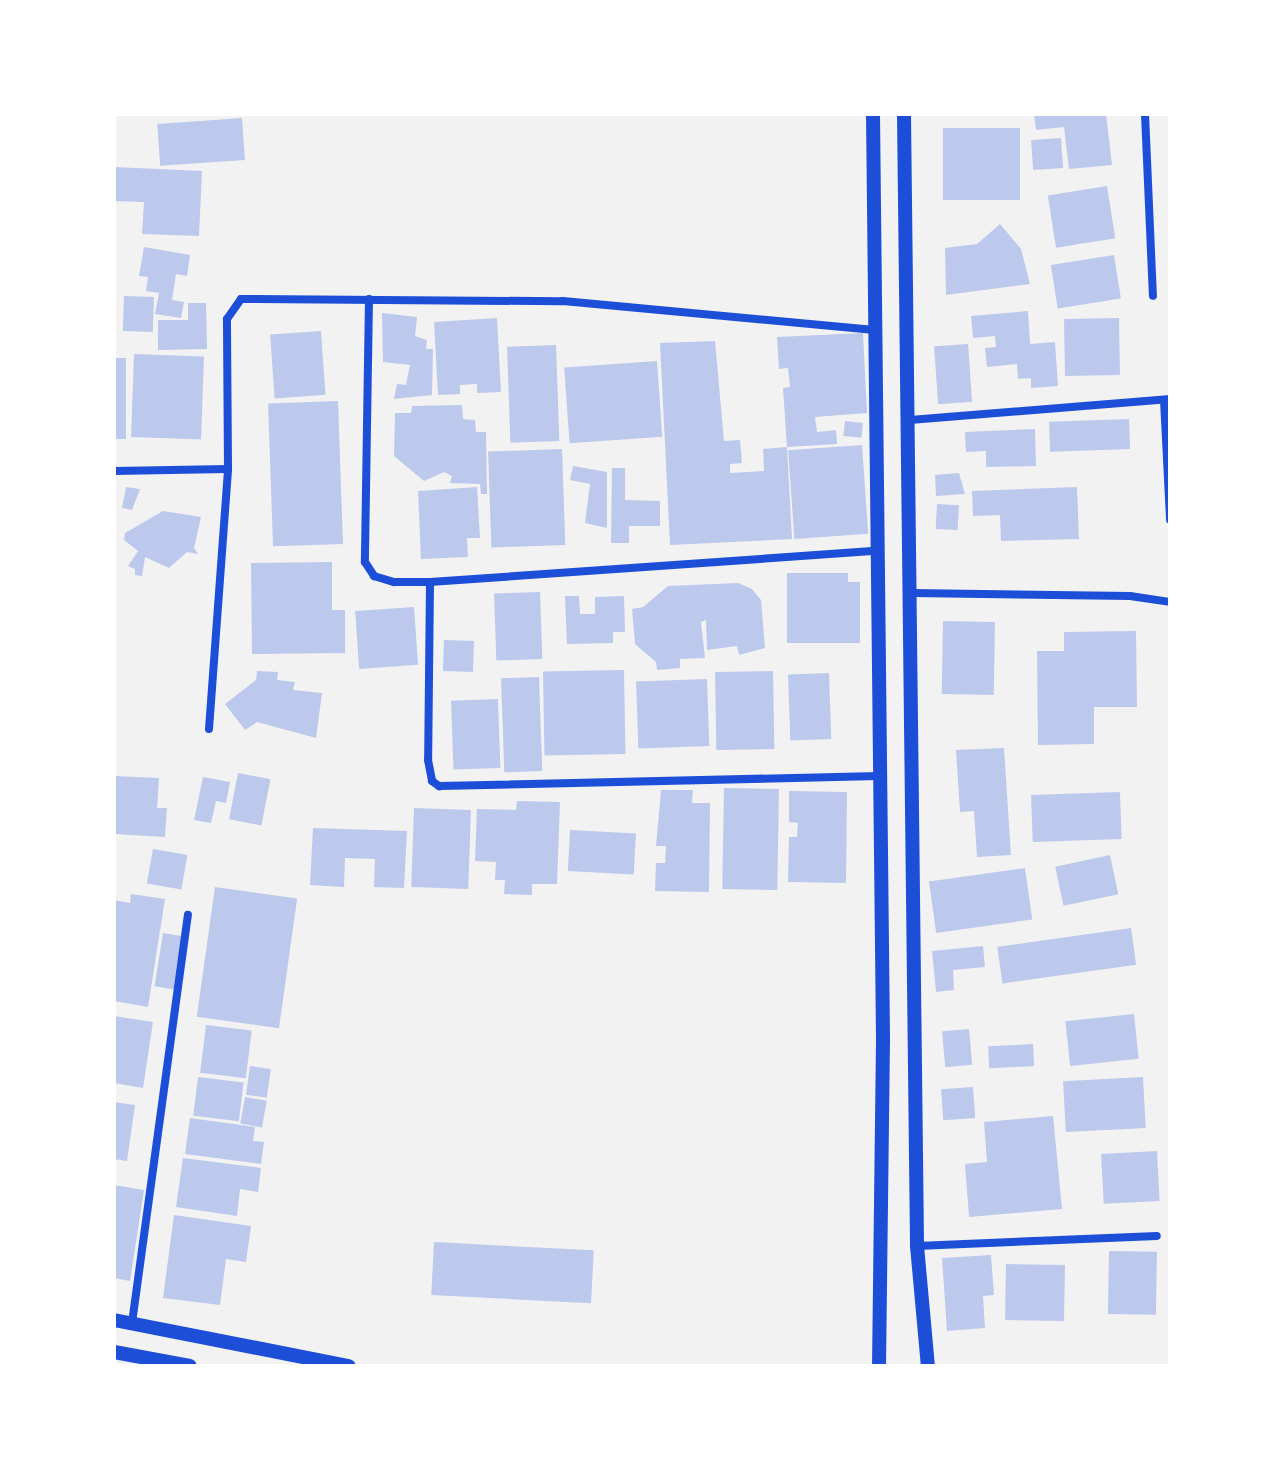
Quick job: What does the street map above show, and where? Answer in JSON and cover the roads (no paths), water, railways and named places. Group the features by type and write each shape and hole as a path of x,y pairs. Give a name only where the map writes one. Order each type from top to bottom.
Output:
{"street":[{"path":"873,114 883,1040 879,1366"},
{"path":"904,114 912,593 917,1246 928,1366"},
{"path":"1145,114 1153,296"},
{"path":"209,729 228,469 231,308 257,296 563,301 875,330"},
{"path":"369,299 365,562 384,580 430,582 876,551"},
{"path":"910,420 1167,400 1170,520"},
{"path":"114,471 228,469"},
{"path":"430,582 428,760 432,781 439,786 879,776"},
{"path":"912,593 1130,596 1170,602"},
{"path":"132,1323 188,915"},
{"path":"917,1246 1157,1236"},
{"path":"114,1320 349,1366"},
{"path":"114,1352 190,1366"}]}
